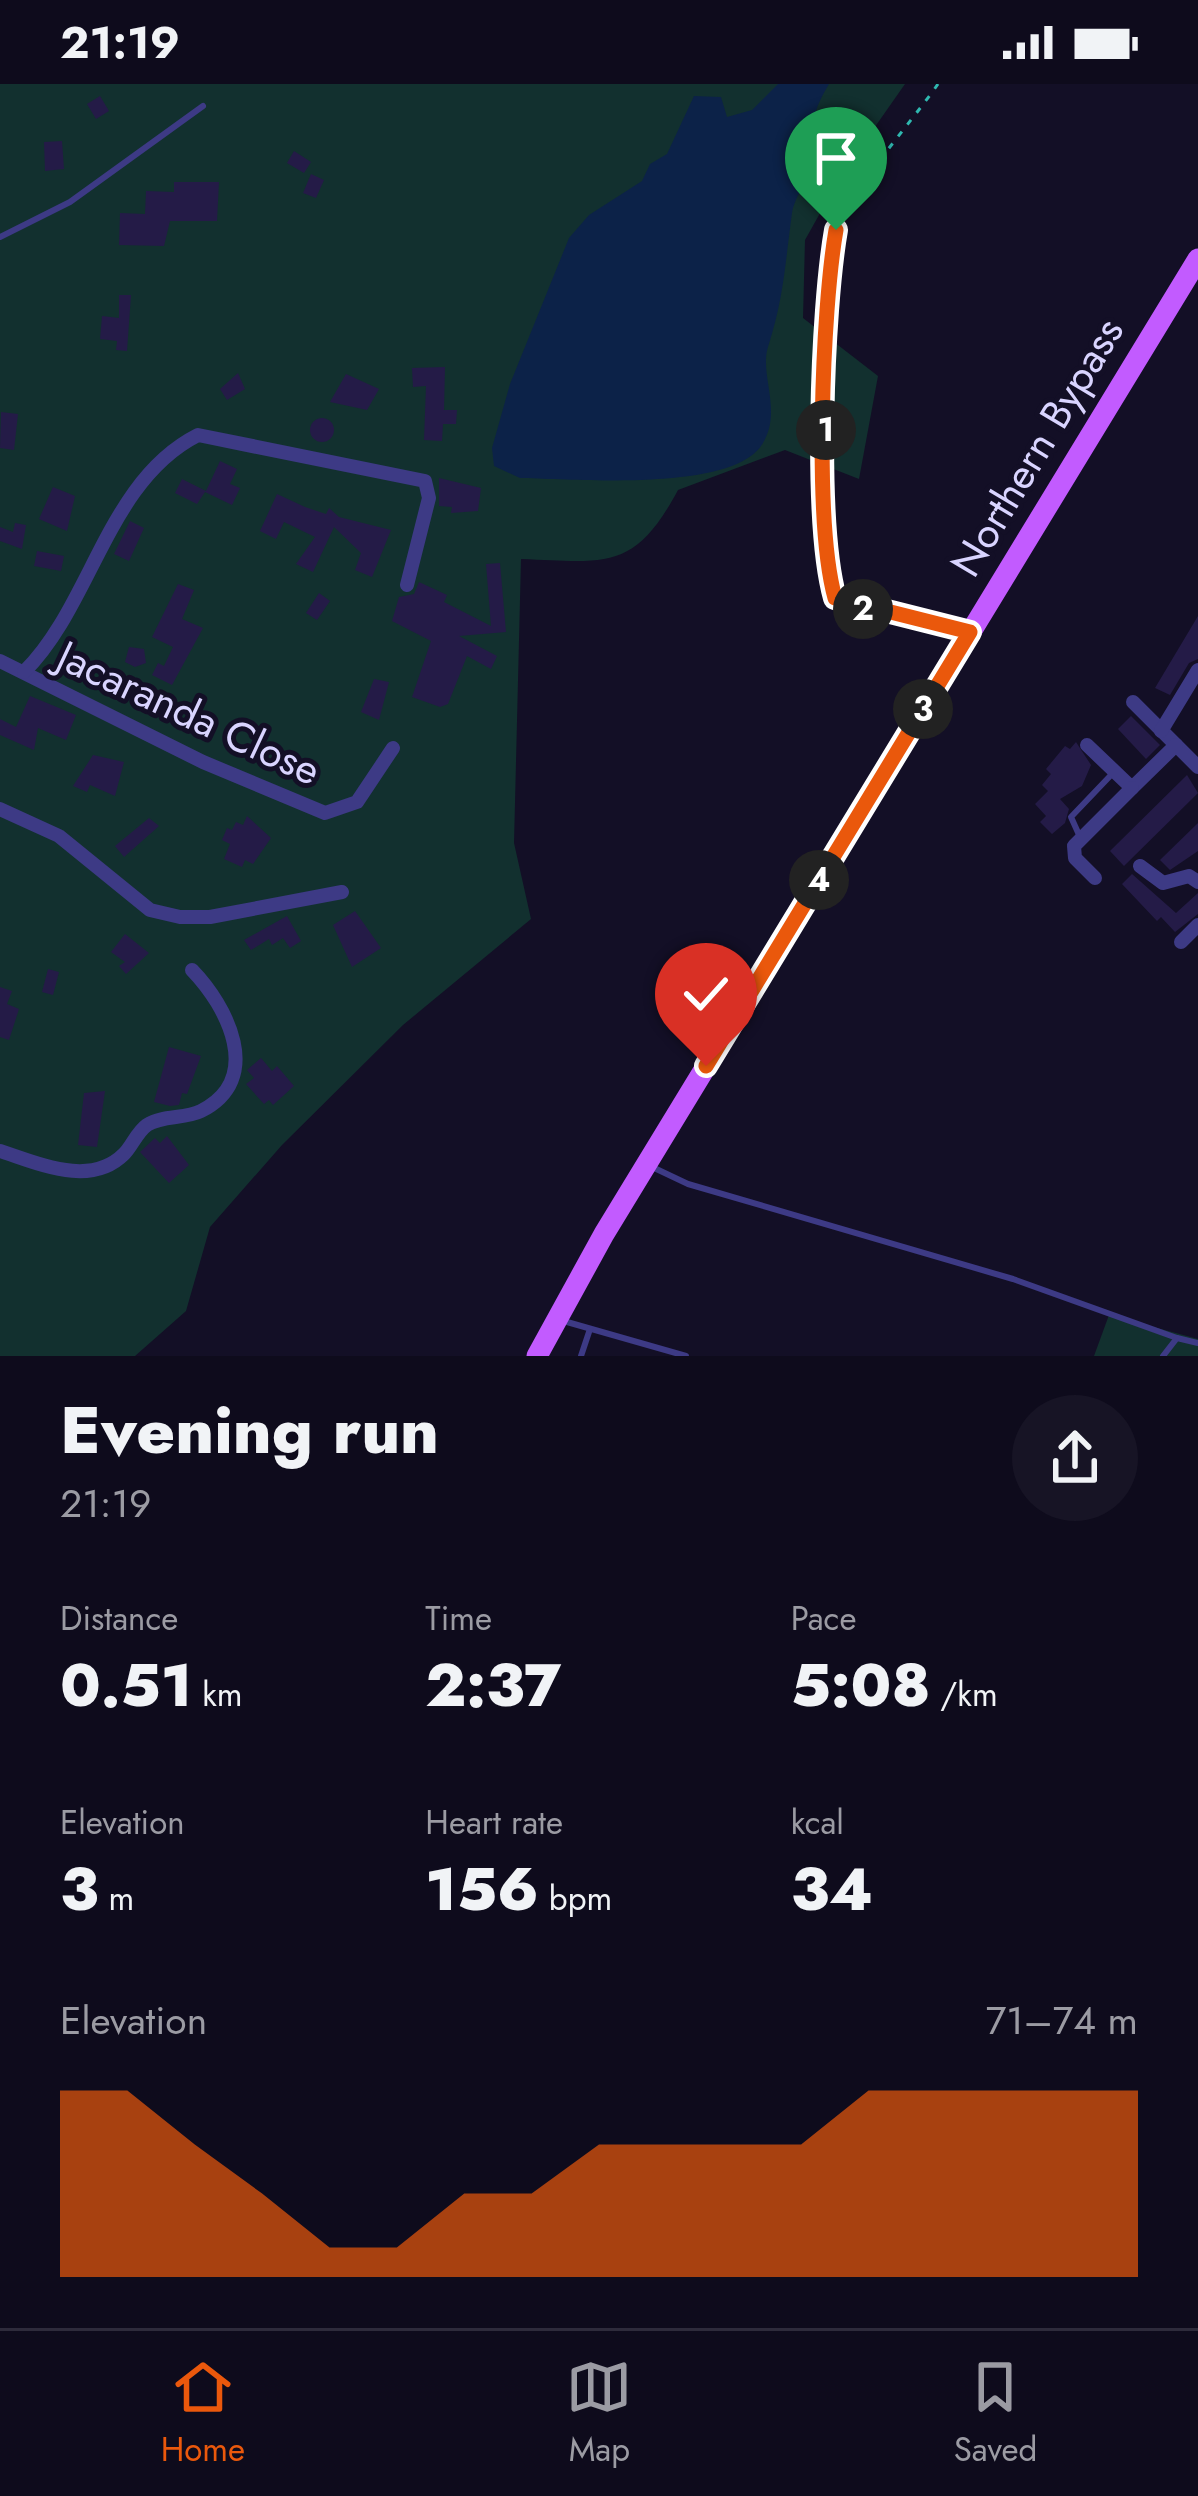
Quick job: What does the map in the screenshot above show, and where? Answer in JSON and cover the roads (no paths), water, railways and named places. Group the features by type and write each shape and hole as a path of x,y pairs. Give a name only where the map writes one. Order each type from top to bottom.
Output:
{"main road":[{"name":"Northern Bypass","path":"539,1356 647,1164 1198,259"}],"street":[{"path":"24,672 130,502 170,451 197,435 424,481 429,498 407,584"},
{"name":"Jacaranda Close","path":"0,662 203,762 326,813 357,802 393,748"},
{"path":"1161,730 1198,670"},
{"path":"1132,702 1198,767"},
{"path":"1087,745 1132,788"},
{"path":"1095,878 1076,859 1081,839 1176,745"},
{"path":"0,809 59,836 150,910 165,914 210,917 342,892"},
{"path":"1140,866 1163,883 1189,876 1198,882"},
{"path":"1181,942 1198,925"},
{"path":"0,1151 63,1171 94,1171 121,1158 148,1124 198,1113 218,1100 231,1078 235,1031 221,999 192,970"}],"lane":[{"path":"0,237 70,202 203,106"},
{"path":"1081,839 1070,825 1072,817 1114,771"},
{"path":"647,1164 688,1184 1013,1279 1198,1343"},
{"path":"556,1319 686,1356"},
{"path":"581,1356 590,1329"},
{"path":"1163,1356 1177,1338"}],"water":[{"path":"778,84 829,84 815,114 810,168 792,213 781,296 766,358 771,421 761,446 744,461 717,471 648,480 520,478 494,466 492,448 510,384 569,238 589,215 642,181 650,164 667,154 694,96 721,97 727,117 752,110"}]}
